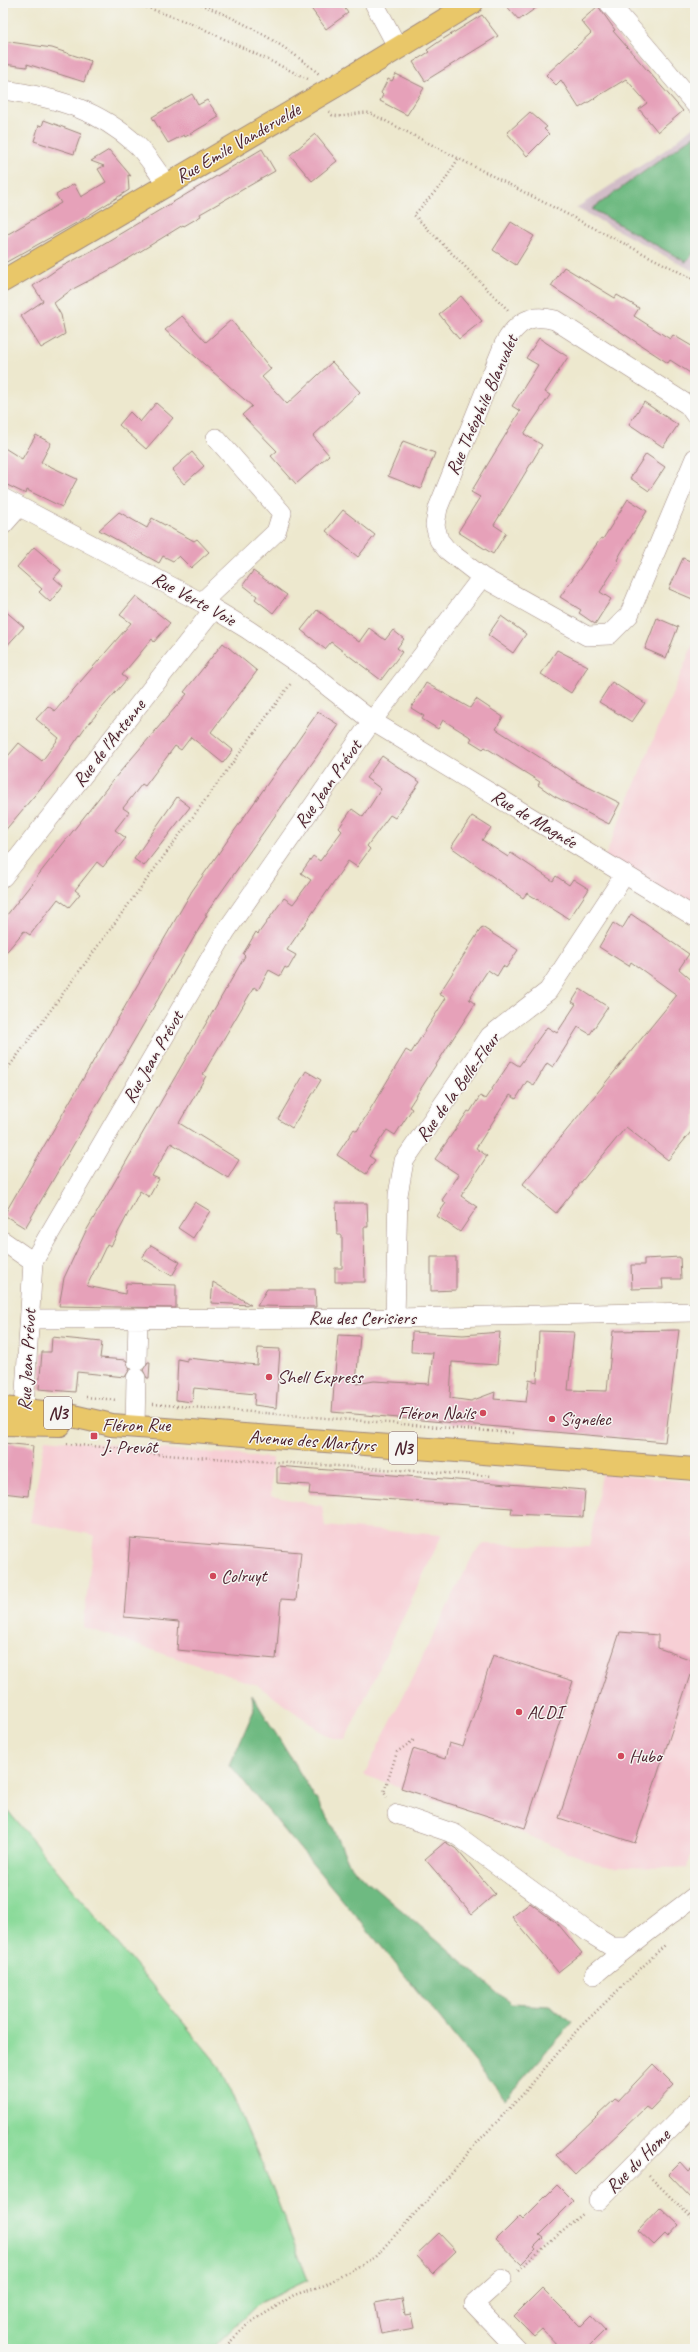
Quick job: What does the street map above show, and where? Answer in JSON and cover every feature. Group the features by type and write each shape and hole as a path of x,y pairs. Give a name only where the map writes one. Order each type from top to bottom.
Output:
{"main road":[{"name":"Rue Emile Vandervelde","path":"3,281 327,91 472,3"},
{"name":"Avenue des Martyrs","path":"3,1408 17,1420 135,1427 695,1469"}],"street":[{"path":"374,3 398,48"},
{"path":"609,3 695,104"},
{"path":"3,90 40,95 90,111 117,128 138,146 167,184"},
{"name":"Rue Théophile Blanvalet","path":"695,416 688,405 555,320 543,317 532,318 520,323 511,332 504,344 438,508 435,525 439,540 447,550 482,577 587,636 609,635 629,615 695,458"},
{"name":"Rue de l'Antenne","path":"3,877 208,606 276,532 282,513 216,438"},
{"path":"3,525 11,503"},
{"name":"Rue Verte Voie","path":"11,503 208,606 247,629 303,667 372,721"},
{"path":"372,721 482,577"},
{"name":"Rue de Magnée","path":"372,721 695,917"},
{"name":"Rue Jean Prévot","path":"17,1420 30,1320 33,1262 226,931 372,721"},
{"name":"Rue de la Belle-Fleur","path":"395,1318 398,1196 404,1161 490,1036 548,991 625,874"},
{"path":"3,1241 33,1262"},
{"name":"Rue des Cerisiers","path":"30,1320 395,1318 695,1312"},
{"path":"135,1427 138,1319"},
{"path":"397,1814 455,1834 591,1934 612,1946 627,1947"},
{"path":"594,1975 627,1947 642,1938 695,1896"},
{"name":"Rue du Home","path":"598,2201 695,2103"},
{"path":"502,2280 474,2304 517,2349"}],"path":[{"path":"135,3 195,25 288,70"},
{"path":"197,3 223,12 299,57 327,91 332,115 340,117 363,112 370,113 694,280 695,275"},
{"path":"458,159 443,183 414,215 520,323"},
{"path":"3,1075 303,667"},
{"path":"80,1396 136,1402 514,1433"},
{"path":"61,1444 138,1450 143,1453 165,1455 497,1476"},
{"path":"397,1814 384,1792 397,1752 414,1740"},
{"path":"223,2349 247,2325 294,2295 338,2279 375,2257 453,2172 473,2147 524,2093 579,2028 667,1942"},
{"path":"636,2163 695,2222"},
{"path":"526,2265 598,2201"}],"shaded area":[{"path":"695,125 695,272 576,208 665,150"},
{"path":"695,639 695,923 601,866"},
{"path":"45,1439 272,1458 271,1496 322,1506 325,1526 442,1535 345,1740 329,1737 257,1685 83,1627 94,1535 30,1522"},
{"path":"602,1474 695,1482 695,1841 687,1868 604,1867 476,1814 364,1775 474,1553 484,1544 589,1547"}],"green space":[{"path":"695,135 695,251 686,262 592,209"},
{"path":"252,1695 332,1825 350,1866 511,2004 550,2006 573,2022 505,2099 381,1946 230,1765 254,1710"},
{"path":"3,1805 220,2067 272,2187 308,2280 258,2304 211,2349 3,2349"}],"building":[{"path":"307,3 341,3 348,13 326,29"},
{"path":"504,3 543,3 519,20"},
{"path":"598,6 615,30 613,31 683,111 658,132 639,109 647,103 626,79 579,108 561,80 556,85 546,75 591,33 581,21"},
{"path":"482,15 498,36 425,81 413,62 429,52 427,50 440,41"},
{"path":"3,41 52,48 91,61 84,82 27,64 27,67 3,64"},
{"path":"396,74 424,88 407,115 380,101 383,95 381,93 388,79 392,81"},
{"path":"192,94 198,105 207,100 219,117 185,137 184,135 168,143 152,117"},
{"path":"530,112 547,127 544,129 549,134 527,156 507,133"},
{"path":"44,120 81,134 74,154 34,141 39,125 42,126"},
{"path":"315,134 337,161 312,181 290,155"},
{"path":"262,149 275,171 200,214 201,216 184,226 183,225 115,267 71,290 54,303 61,315 65,334 41,348 21,316 43,301 33,286 59,268 93,250"},
{"path":"109,150 131,176 128,175 129,190 78,222 3,264 3,237 61,203 56,195 74,184 81,197 106,182 98,169 104,166 91,161"},
{"path":"511,222 534,236 516,265 493,250"},
{"path":"564,267 615,298 617,295 639,308 634,316 670,339 673,335 695,348 695,376 670,360 668,363 551,286"},
{"path":"461,296 482,321 459,339 439,314"},
{"path":"182,316 206,342 231,320 271,369 262,377 287,404 332,362 360,392 313,436 329,455 296,484 271,456 277,451 242,415 252,406 165,330"},
{"path":"539,338 568,357 545,392 550,395 524,434 542,445 494,525 506,533 493,554 458,532 480,497 471,492 520,411 512,406 538,365 526,358"},
{"path":"644,402 678,425 663,447 629,424"},
{"path":"156,403 173,418 146,449 119,425 130,412 140,422"},
{"path":"36,435 51,443 41,462 77,479 62,507 27,490 26,494 3,483 3,447 22,459"},
{"path":"403,441 435,453 421,489 388,476"},
{"path":"192,452 204,466 184,484 172,470"},
{"path":"646,454 665,467 649,491 630,478"},
{"path":"628,499 647,511 622,551 617,560 619,562 600,592 611,599 595,624 579,613 581,610 560,597 601,538 603,539"},
{"path":"343,510 375,535 358,557 326,531"},
{"path":"119,512 147,528 152,518 194,541 197,539 209,552 191,568 179,556 173,561 163,556 159,563 99,530"},
{"path":"34,547 61,570 54,578 63,586 50,602 39,592 42,589 17,567"},
{"path":"683,558 695,563 695,600 669,589"},
{"path":"253,571 287,595 273,613 255,599 257,596 243,585"},
{"path":"136,596 170,623 154,642 152,639 122,675 127,679 84,729 55,771 3,833 3,762 19,743 42,761 59,738 36,719 48,706 55,711 131,623 120,615"},
{"path":"3,609 24,627 3,650"},
{"path":"317,610 359,642 369,628 385,640 393,630 404,639 397,648 402,652 381,680 331,642 325,649 301,630"},
{"path":"501,616 526,634 513,653 488,635"},
{"path":"657,618 678,627 666,658 645,649"},
{"path":"223,643 257,671 211,732 233,750 223,763 191,737 181,750 175,746 145,786 142,784 123,808 129,812 115,830 126,838 103,867 97,862 75,890 80,894 69,907 58,899 30,935 24,931 3,956 3,920 113,780 187,694 184,692"},
{"path":"557,650 588,666 571,693 541,674"},
{"path":"612,682 645,703 632,722 599,702"},
{"path":"426,683 470,708 476,699 503,717 496,729 578,782 620,803 609,824 554,796 538,785 540,782 485,747 483,749 470,741 472,738 443,720 438,729 422,719 424,716 411,708"},
{"path":"318,712 339,725 205,915 207,915 25,1228 4,1215 192,891"},
{"path":"382,756 420,782 395,818 390,815 367,846 370,849 357,867 348,861 287,950 296,955 288,969 285,967 280,976 269,970 258,990 254,987 203,1074 206,1076 179,1123 239,1160 228,1178 171,1143 152,1176 159,1179 149,1197 140,1191 111,1246 107,1244 87,1286 125,1294 126,1283 176,1285 176,1308 59,1306 64,1278 85,1233 245,956 243,954 256,932 258,934 284,898 293,904 311,880 301,873 313,856 320,861 342,831 339,828 352,809 363,817 381,789 366,778"},
{"path":"177,797 190,807 144,866 134,859"},
{"path":"472,816 491,828 482,840 508,857 511,853 553,881 556,876 569,885 573,879 589,889 569,919 527,893 523,898 451,847"},
{"path":"631,914 689,954 679,969 695,983 695,1127 668,1160 626,1127 556,1213 522,1185 677,995 631,962 629,966 599,947 613,923 622,929"},
{"path":"482,927 518,950 506,968 503,966 497,976 488,970 469,999 475,1004 409,1107 412,1109 395,1135 387,1130 369,1156 375,1160 366,1174 337,1155 354,1129 357,1131 406,1050 411,1053 446,998 439,994"},
{"path":"580,989 608,1007 590,1034 578,1027 553,1067 547,1063 534,1085 527,1081 516,1099 510,1095 476,1148 487,1156 461,1196 477,1207 460,1232 437,1216 446,1203 442,1200 459,1175 435,1159 468,1111 470,1112 480,1096 485,1099 511,1061 519,1066 547,1027 557,1033 576,1004 572,1002"},
{"path":"306,1071 321,1080 292,1128 278,1119"},
{"path":"195,1202 210,1211 193,1238 178,1228"},
{"path":"336,1203 367,1203 368,1227 364,1227 365,1282 335,1282 335,1268 342,1268 342,1235 337,1235"},
{"path":"151,1245 180,1262 172,1276 142,1258"},
{"path":"431,1257 456,1257 456,1290 431,1291"},
{"path":"680,1257 681,1279 662,1279 663,1288 632,1289 631,1265 644,1265 644,1259"},
{"path":"213,1282 251,1305 211,1303"},
{"path":"267,1289 315,1289 316,1307 257,1306"},
{"path":"679,1330 665,1442 332,1412 338,1335 360,1336 356,1384 374,1381 429,1384 433,1353 411,1352 412,1332 463,1335 500,1332 497,1365 452,1362 450,1398 471,1401 495,1392 494,1399 526,1402 529,1380 537,1382 539,1331 574,1332 568,1390 607,1391 613,1331"},
{"path":"52,1337 102,1342 100,1358 126,1360 130,1369 125,1377 77,1372 75,1392 39,1389 42,1352 51,1352"},
{"path":"258,1348 280,1349 276,1408 254,1405 255,1394 194,1388 192,1402 176,1400 178,1359 187,1361 187,1358 257,1365"},
{"path":"148,1362 150,1362 149,1378 147,1378 143,1370"},
{"path":"3,1443 33,1446 28,1496 3,1493"},
{"path":"277,1466 585,1490 583,1517 511,1514 512,1508 309,1494 310,1485 277,1483"},
{"name":"Colruyt","path":"130,1538 301,1552 296,1600 281,1599 276,1659 177,1650 179,1622 124,1617"},
{"name":"Hubo","path":"620,1632 658,1635 658,1648 695,1661 695,1677 690,1675 635,1843 559,1818"},
{"name":"ALDI","path":"493,1655 573,1681 525,1828 401,1788 413,1749 445,1759 449,1743 463,1747"},
{"path":"445,1842 458,1850 495,1894 472,1914 425,1859"},
{"path":"530,1903 558,1924 582,1953 558,1972 512,1917"},
{"path":"653,2064 674,2085 650,2110 646,2107 575,2175 556,2155 615,2099 618,2101"},
{"path":"680,2162 688,2171 695,2164 695,2202 668,2174"},
{"path":"557,2185 573,2201 539,2235 543,2238 534,2247 536,2249 521,2264 496,2240 520,2216 523,2219"},
{"path":"660,2207 679,2225 668,2237 665,2234 654,2245 638,2230"},
{"path":"439,2233 456,2251 433,2273 416,2255"},
{"path":"542,2288 581,2327 592,2316 605,2330 586,2349 561,2349 542,2329 534,2336 514,2316"},
{"path":"402,2298 405,2315 411,2314 414,2328 381,2334 375,2303"}],"place":[{"name":"Shell Express","path":"269,1377"},
{"name":"Fléron Nails","path":"483,1413"},
{"name":"Signelec","path":"552,1419"},
{"name":"Fléron Rue J. Prevôt","path":"94,1436"},
{"name":"Colruyt","path":"213,1576"},
{"name":"ALDI","path":"519,1712"},
{"name":"Hubo","path":"621,1756"}]}
